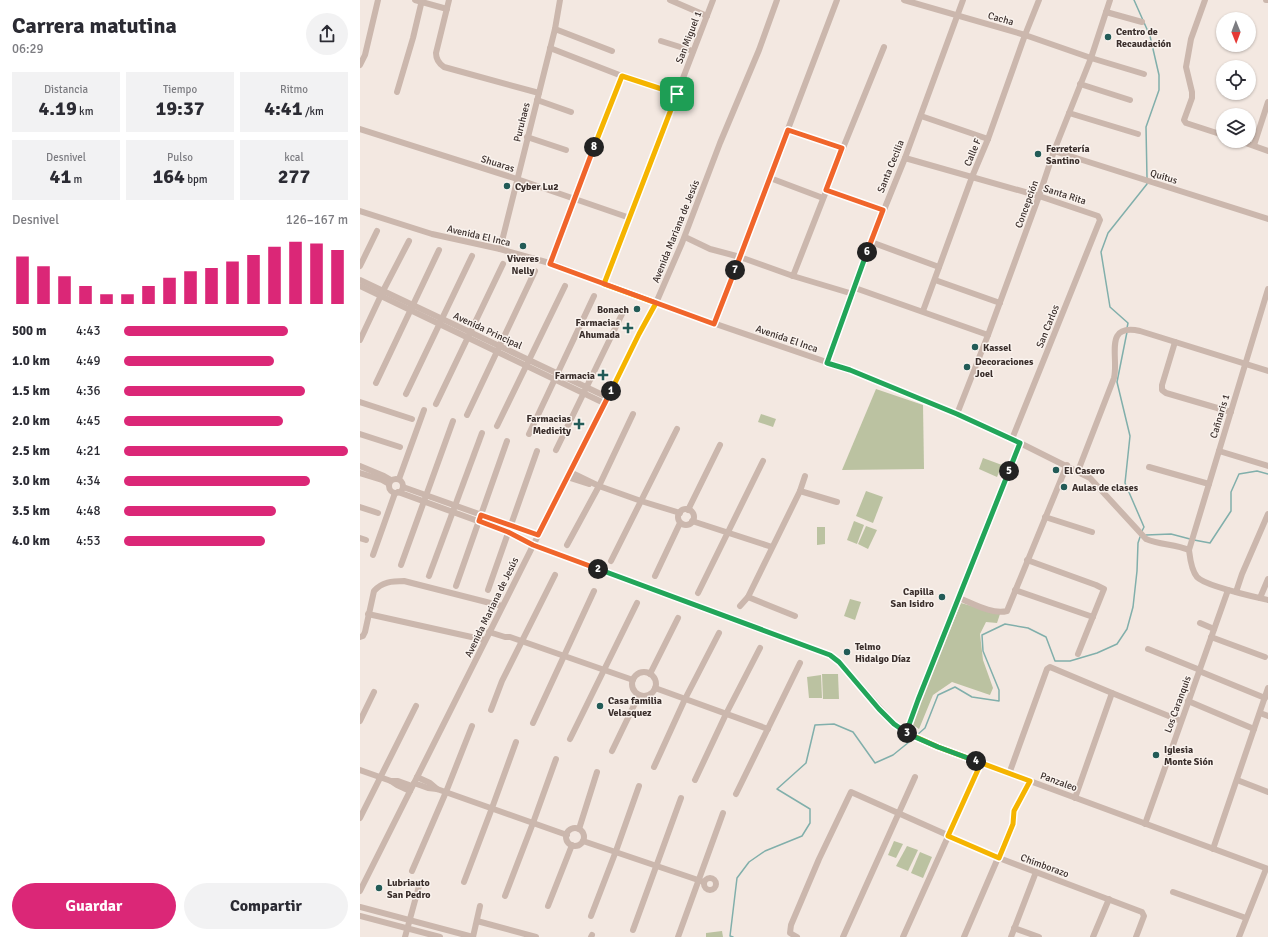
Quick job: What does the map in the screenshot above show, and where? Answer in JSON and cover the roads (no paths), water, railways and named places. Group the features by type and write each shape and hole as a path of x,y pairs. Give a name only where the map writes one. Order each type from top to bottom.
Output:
{"street":[{"path":"360,65 365,55 378,0"},
{"path":"449,0 436,53 436,57 440,65 538,93"},
{"name":"Puruhaes","path":"500,249 555,29 560,0"},
{"path":"670,0 707,16"},
{"name":"San Miguel 1","path":"604,284 713,0"},
{"name":"Avenida Mariana de Jesús","path":"360,891 607,397 656,303 685,237 720,143 759,50 776,0"},
{"path":"714,324 837,0"},
{"name":"Cacha","path":"904,0 1024,35 1144,74"},
{"name":"Santa Cecilia","path":"827,363 854,291 870,242 905,158 963,0"},
{"name":"Calle F","path":"923,311 972,177 988,139 1024,35 1039,0"},
{"name":"Concepción","path":"957,414 1000,303 1054,151 1091,58 1110,0"},
{"path":"1205,0 1191,39 1186,67 1192,98 1184,120 1186,123 1216,133"},
{"path":"397,92 413,38 420,1 447,9"},
{"path":"1106,12 1142,22"},
{"path":"555,29 612,51"},
{"path":"662,41 693,51"},
{"path":"793,276 842,148 884,47"},
{"path":"550,48 622,76 677,94"},
{"path":"550,264 622,76"},
{"path":"1080,84 1130,100"},
{"path":"537,100 571,112"},
{"path":"1256,139 1268,102"},
{"path":"1069,113 1138,134"},
{"path":"921,116 988,139"},
{"name":"Shuaras","path":"360,129 517,179 630,218"},
{"path":"788,130 842,148"},
{"path":"527,137 566,150"},
{"path":"1256,146 1268,151"},
{"name":"Quitus","path":"1054,151 1268,219"},
{"name":"Santa Rita","path":"905,158 1039,196 1098,216 1100,220"},
{"path":"770,178 823,198"},
{"path":"826,190 883,210"},
{"name":"Avenida El Inca","path":"360,211 432,234 500,249 550,264 714,324 850,370 957,414 1078,471 1094,481 1146,539 1153,542 1190,547"},
{"name":"San Carlos","path":"1012,439 1100,220"},
{"path":"360,266 377,231"},
{"path":"685,237 710,249 740,257 793,276 854,291 923,311 988,335"},
{"path":"360,340 409,240"},
{"path":"870,242 939,268"},
{"path":"376,384 439,250"},
{"path":"406,394 472,256"},
{"path":"436,404 503,264"},
{"path":"467,415 535,271"},
{"name":"Avenida Principal","path":"360,280 382,294"},
{"path":"935,280 1000,303"},
{"name":"Avenida Principal","path":"360,286 382,294 498,349 554,380 604,403"},
{"path":"497,426 565,286"},
{"name":"Cañnaris 1","path":"1190,547 1268,292"},
{"path":"528,434 594,296"},
{"path":"556,450 624,310"},
{"path":"1078,471 1114,378 1116,368 1114,340 1118,334 1128,329 1140,331 1268,371"},
{"path":"1175,342 1162,385 1162,390 1166,393 1231,412"},
{"name":"Avenida Principal","path":"527,364 557,374 607,397"},
{"path":"360,402 412,419"},
{"path":"373,556 399,491 402,482 399,479 424,410"},
{"path":"567,545 599,486 633,414"},
{"path":"401,565 453,421"},
{"path":"611,561 677,429"},
{"path":"429,576 482,433"},
{"path":"360,434 400,447"},
{"path":"456,586 507,441"},
{"path":"908,734 918,700 1020,443"},
{"path":"688,510 720,445"},
{"path":"488,590 537,451"},
{"path":"1219,451 1268,466"},
{"path":"698,593 763,461"},
{"path":"959,598 999,612 1007,611 1066,465"},
{"path":"360,466 384,476 390,482 390,490 455,506 480,518"},
{"path":"1149,467 1209,484"},
{"path":"360,473 390,482 394,479 399,479"},
{"path":"569,474 581,482 599,486 680,513"},
{"path":"740,606 748,597 800,490 805,476"},
{"path":"800,490 837,502"},
{"path":"425,499 452,512 511,525 538,535"},
{"path":"360,506 378,513"},
{"path":"655,576 680,522 678,519 680,513 683,510 688,510"},
{"path":"680,522 686,525 692,521 693,515 688,510"},
{"path":"1236,592 1242,574 1268,514"},
{"path":"1045,517 1092,532"},
{"name":"Panzaleo","path":"480,518 533,545 830,655 839,662 894,724 908,734 1009,774 1267,869"},
{"path":"692,521 772,547"},
{"path":"1190,547 1192,568 1198,578 1228,590 1268,600"},
{"path":"1027,560 1096,584 1104,589 1078,654"},
{"path":"491,710 499,688 555,575"},
{"path":"1260,598 1268,579"},
{"path":"360,637 363,636 365,632 374,591 377,586 394,581 404,581 502,606"},
{"path":"1015,590 1093,617"},
{"name":"Los Caranquis","path":"1145,824 1228,590"},
{"path":"534,723 594,591"},
{"path":"748,597 795,616"},
{"path":"570,739 637,603"},
{"path":"368,614 485,640"},
{"path":"650,674 678,618"},
{"path":"1200,623 1214,629"},
{"path":"490,630 505,637 510,637 564,655 603,671 633,680"},
{"path":"654,767 685,699 719,633"},
{"path":"1211,637 1265,657"},
{"path":"695,780 726,714 760,648"},
{"path":"1148,649 1265,698"},
{"path":"736,794 800,663"},
{"path":"1009,774 1048,668 1052,668 1112,694 1181,721"},
{"path":"640,673 650,674 656,681 655,688 650,695 639,695 634,690 633,680 640,673"},
{"path":"655,688 768,729"},
{"path":"1213,849 1268,688"},
{"path":"360,720 374,692"},
{"path":"1075,798 1112,694"},
{"path":"612,751 639,695"},
{"path":"1188,701 1254,729"},
{"path":"360,818 416,706"},
{"path":"1260,713 1268,716"},
{"path":"412,871 446,792 472,726"},
{"path":"464,882 516,742"},
{"path":"505,896 534,823 556,759"},
{"path":"904,937 981,763"},
{"path":"360,770 397,783 413,784 437,789 567,835"},
{"path":"579,829 597,772"},
{"path":"843,937 897,814 915,777"},
{"path":"1237,780 1268,792"},
{"path":"964,937 1013,824 1014,811 1030,781"},
{"path":"591,916 639,786"},
{"name":"Chimborazo","path":"797,937 790,932 793,918 851,792 897,814 999,858 1142,912 1144,914 1136,937"},
{"path":"634,930 680,798"},
{"path":"678,937 702,881 723,813"},
{"path":"571,829 579,829 584,836 583,841 580,845 572,845 568,842 567,835 571,829"},
{"path":"583,841 702,881"},
{"path":"548,906 572,845"},
{"path":"1241,936 1246,918 1267,869"},
{"path":"1011,937 1036,872"},
{"path":"405,937 419,886"},
{"path":"1174,892 1246,918"},
{"path":"1093,937 1109,899"},
{"path":"360,907 473,937 480,906"},
{"path":"360,916 440,937"},
{"path":"477,921 536,937"},
{"path":"1014,928 1038,937"}],"waterway":[{"path":"1134,0 1150,36 1159,75 1159,90 1146,127 1147,178"},
{"path":"1127,328 1128,323 1110,307 1101,252 1108,233 1147,184 1147,182"},
{"path":"1127,332 1117,382 1130,436 1125,483 1144,527 1142,531"},
{"path":"1194,540 1210,543 1231,511 1231,492 1239,474 1257,471 1268,474"},
{"path":"1145,536 1171,534 1190,539"},
{"path":"917,735 925,728 938,695 955,687 972,697 999,701 999,690 983,651 982,635 1005,624 1028,628 1046,637 1055,661 1070,661 1097,653 1117,644 1127,629 1133,607 1138,543 1140,537"},
{"path":"733,937 730,936 737,878 749,862 765,851 802,836 810,823 810,809 777,789 806,763 815,725 834,724 853,732 875,763 893,755 914,738"}],"place":[{"name":"Centro de Recaudación","path":"1108,37"},
{"name":"Ferretería Santino","path":"1038,154"},
{"name":"Cyber Lu2","path":"507,186"},
{"name":"Viveres Nelly","path":"523,246"},
{"name":"Bonach","path":"637,309"},
{"name":"Farmacias Ahumada","path":"628,328"},
{"name":"Kassel","path":"975,347"},
{"name":"Decoraciones Joel","path":"967,367"},
{"name":"Farmacia","path":"603,375"},
{"name":"Farmacias Medicity","path":"579,424"},
{"name":"El Casero","path":"1056,470"},
{"name":"Aulas de clases","path":"1064,487"},
{"name":"Capilla San Isidro","path":"942,597"},
{"name":"Telmo Hidalgo Díaz","path":"847,652"},
{"name":"Casa familia Velasquez","path":"600,706"},
{"name":"Iglesia Monte Sión","path":"1156,755"},
{"name":"Lubriauto San Pedro","path":"379,888"}]}
